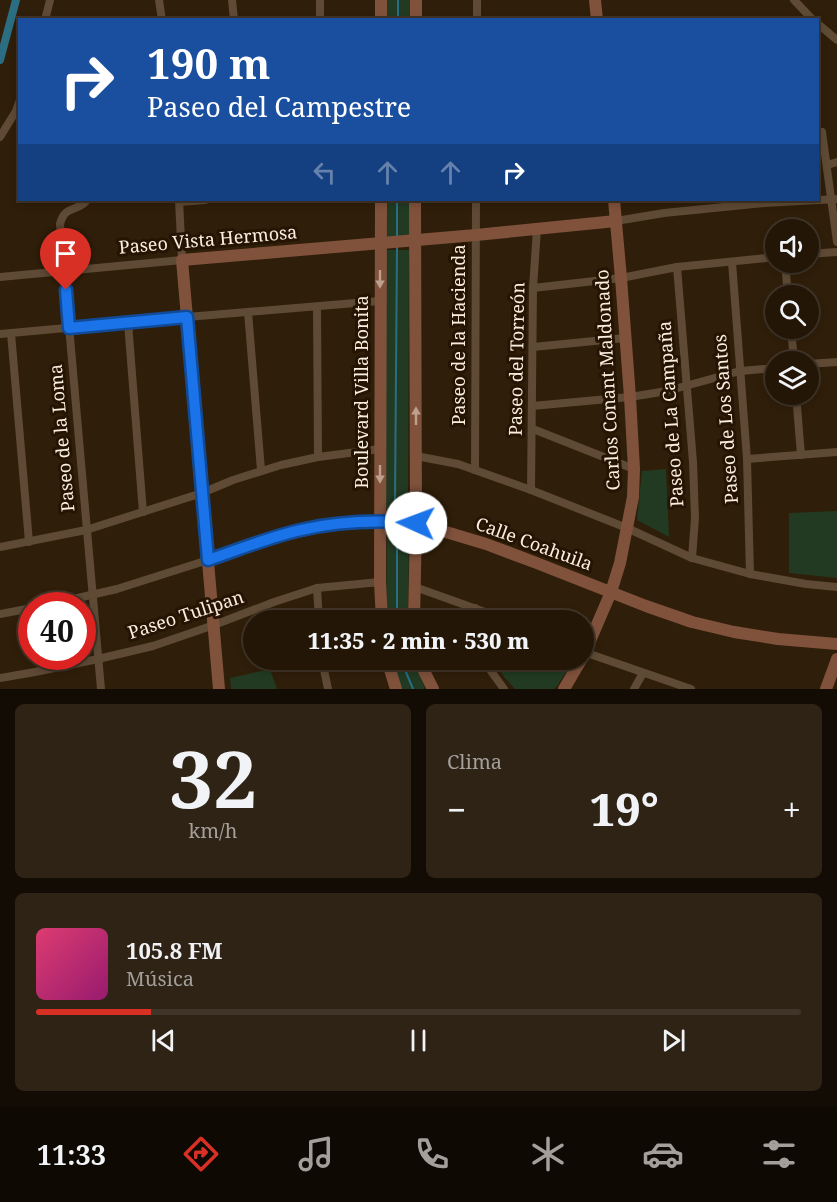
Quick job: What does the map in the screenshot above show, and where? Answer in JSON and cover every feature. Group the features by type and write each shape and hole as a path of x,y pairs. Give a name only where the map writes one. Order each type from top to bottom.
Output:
{"street":[{"path":"46,18 50,0"},
{"path":"159,0 162,18"},
{"path":"232,0 234,18"},
{"path":"320,0 320,18"},
{"path":"381,0 381,18"},
{"path":"416,0 416,18"},
{"path":"477,0 477,18"},
{"path":"595,0 597,18"},
{"path":"794,0 811,18"},
{"path":"819,25 837,40"},
{"path":"0,137 18,106"},
{"path":"822,132 834,199 837,242"},
{"path":"827,165 837,162"},
{"path":"819,200 834,199"},
{"name":"Paseo de la Loma","path":"86,201 83,205 65,212 60,224 92,592"},
{"path":"179,201 182,260 214,626 217,688"},
{"name":"Boulevard Villa Bonita","path":"381,201 379,301 381,610"},
{"path":"414,610 416,201"},
{"name":"Paseo de la Hacienda","path":"476,201 476,470"},
{"name":"Carlos Conant Maldonado","path":"594,630 611,592 620,562 633,497 634,469 630,397 614,201"},
{"path":"414,240 799,201"},
{"name":"Paseo del Torreón","path":"531,490 533,288 537,229"},
{"name":"Paseo Vista Hermosa","path":"0,277 414,240"},
{"path":"819,253 837,252"},
{"path":"533,288 621,278 677,267 765,258"},
{"name":"Paseo de Los Santos","path":"732,262 747,459 750,574"},
{"name":"Paseo de La Campaña","path":"677,267 693,462 695,518 692,558"},
{"path":"0,334 379,301"},
{"path":"318,307 318,457"},
{"path":"248,312 261,470"},
{"path":"129,323 143,512"},
{"path":"11,333 29,542"},
{"path":"532,346 625,338"},
{"path":"819,363 837,362"},
{"path":"532,406 630,397 667,391 740,371 765,369"},
{"path":"797,405 801,455"},
{"path":"533,429 634,469"},
{"path":"0,547 86,530 202,493 261,470 318,457 380,449"},
{"path":"747,459 837,452"},
{"path":"416,456 459,464 531,490 627,528 692,558 750,574 837,588"},
{"name":"Calle Coahuila","path":"96,594 300,530 353,522 414,523 486,544 680,618 734,632 778,639 837,644"},
{"name":"Paseo Tulipan","path":"0,678 153,646 317,588 380,582"},
{"path":"415,587 480,610"},
{"path":"317,588 318,610"},
{"path":"0,614 18,611"},
{"name":"Paseo de la Loma","path":"96,638 101,689"},
{"path":"594,658 691,689"},
{"path":"826,689 837,659"},
{"path":"324,670 328,689"},
{"path":"390,670 396,689"},
{"path":"424,670 433,689"},
{"path":"491,670 504,689"},
{"name":"Carlos Conant Maldonado","path":"564,689 575,670"},
{"path":"634,689 643,673"}],"green space":[{"path":"386,0 411,0 411,18 385,18"},
{"path":"384,201 411,201 411,235 384,238"},
{"path":"384,250 409,250 408,510 383,509"},
{"path":"666,469 669,537 637,520 642,471"},
{"path":"837,511 837,578 789,573 789,513"},
{"path":"387,530 409,531 408,610 386,610"},
{"path":"270,670 277,689 231,689 230,678"},
{"path":"394,670 418,670 425,689 400,689"},
{"path":"499,670 567,671 555,689 515,689"}],"waterway":[{"path":"0,60 16,0"},
{"path":"398,0 398,18"},
{"path":"397,201 397,239"},
{"path":"395,501 397,247"},
{"path":"397,540 397,610"},
{"path":"405,670 413,689"}],"route":[{"path":"66,290 69,328 187,317 208,560 273,538 322,526 353,522 416,523"}]}
